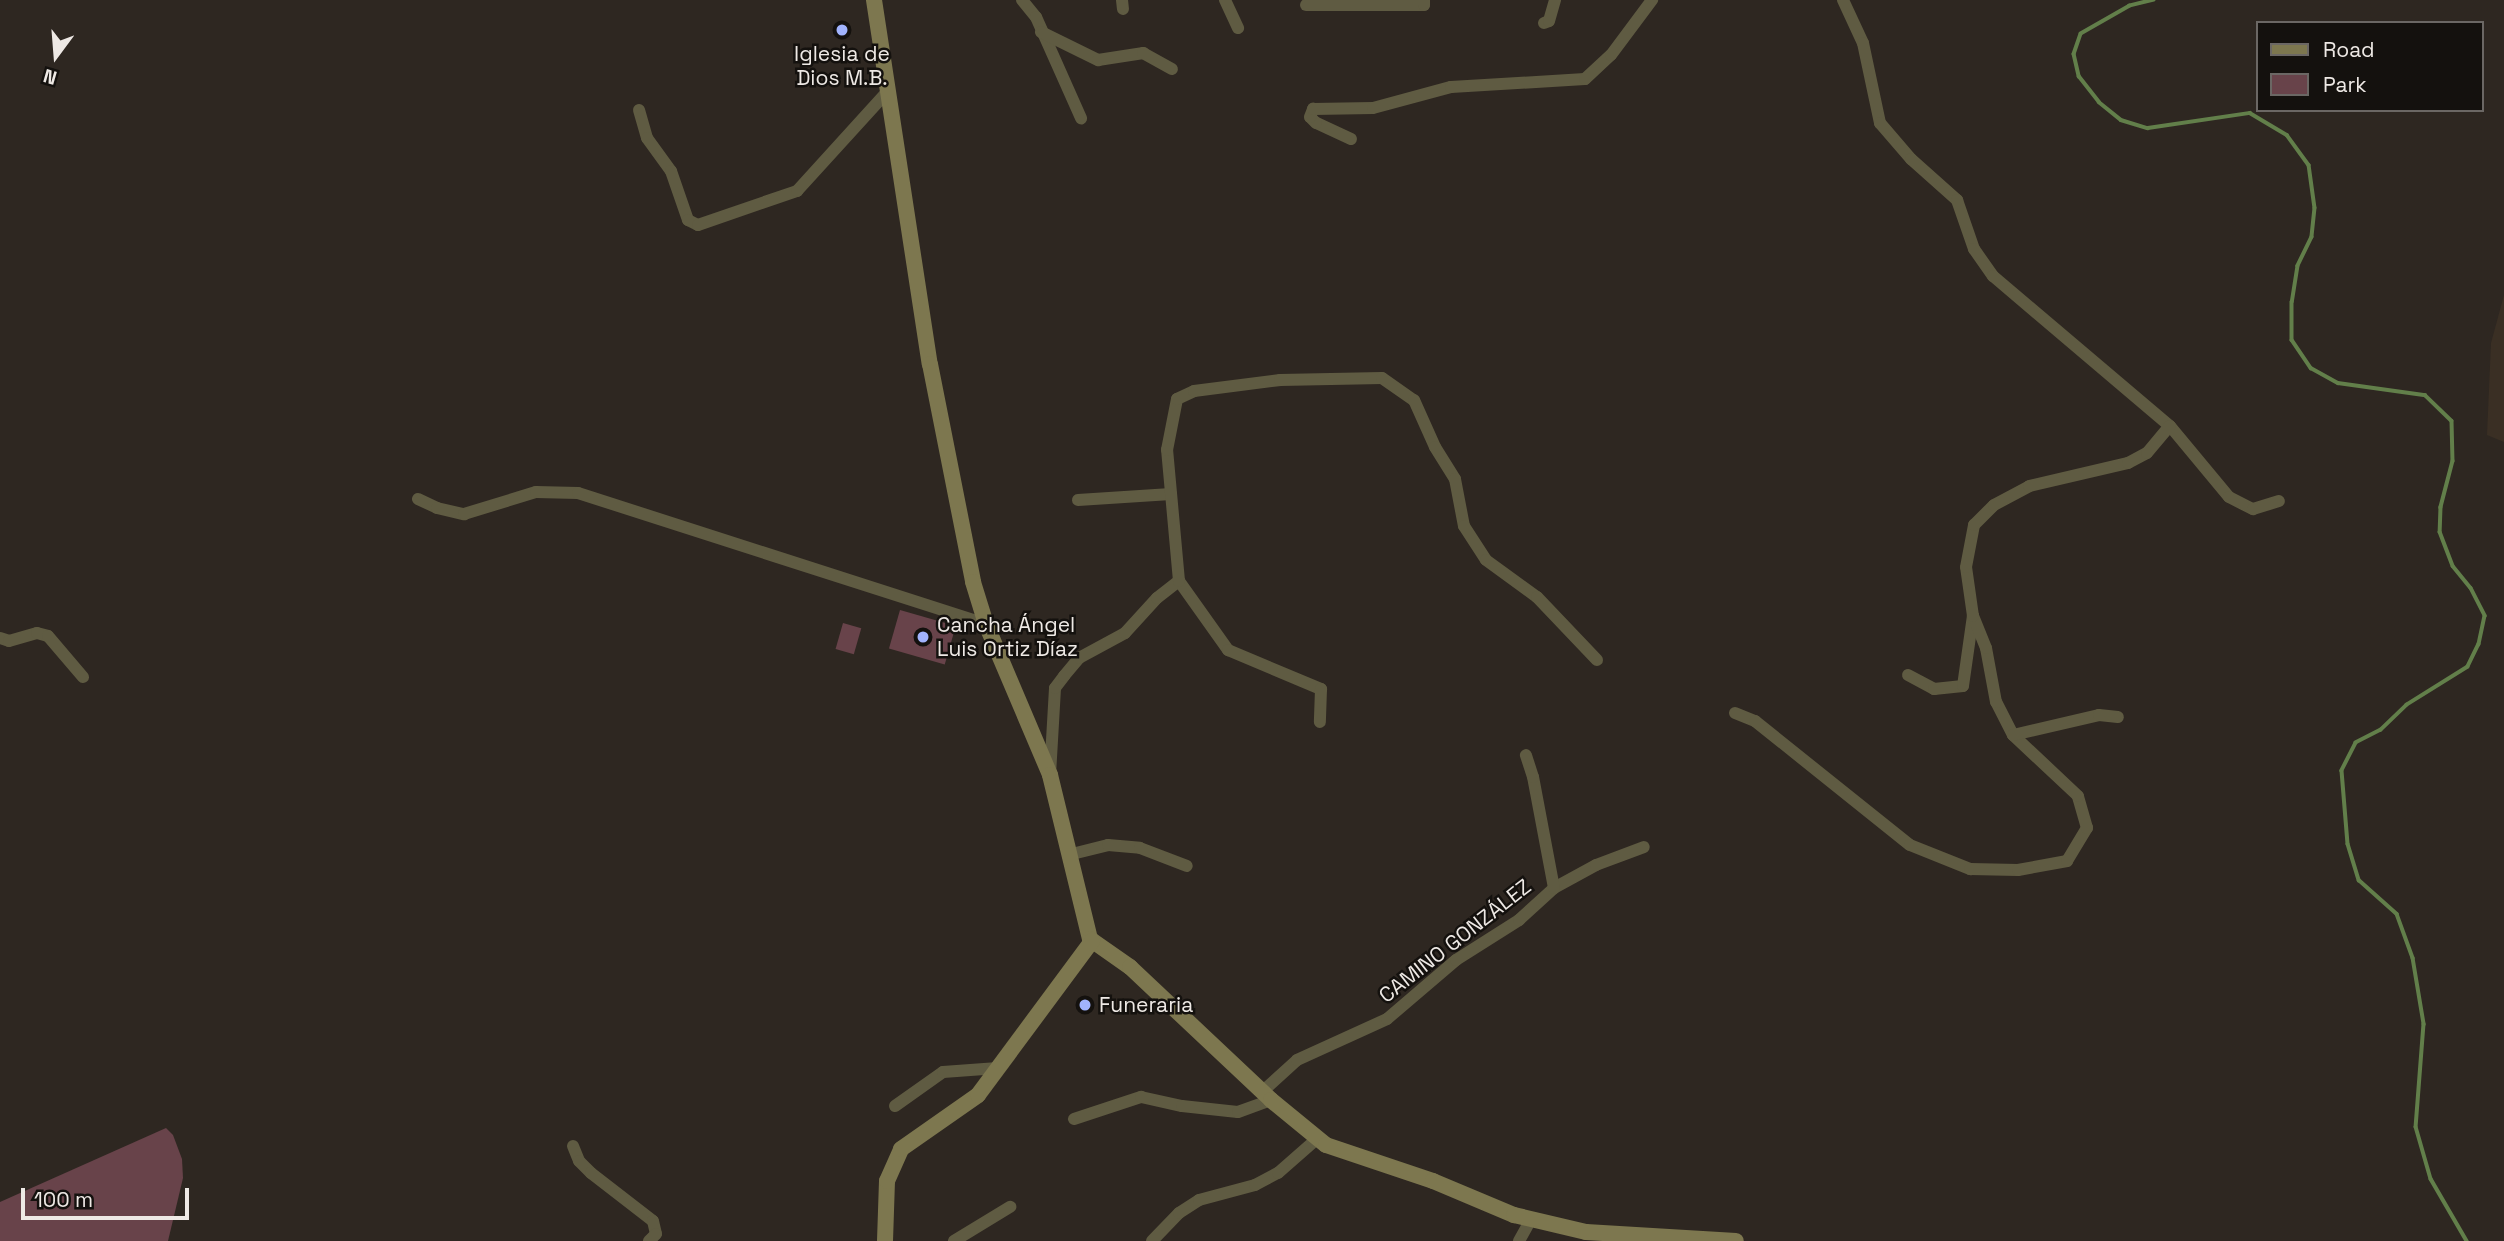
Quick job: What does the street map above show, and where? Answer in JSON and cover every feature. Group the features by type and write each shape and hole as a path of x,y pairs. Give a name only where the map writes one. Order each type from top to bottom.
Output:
{"street":[{"path":"874,0 930,364 973,582 986,624 1050,775 1081,910 1092,941 1130,967 1267,1096 1326,1145 1433,1181 1514,1215 1531,1219 1586,1231 1736,1241"},
{"path":"1023,0 1036,17 1081,118"},
{"path":"1226,0 1238,28"},
{"path":"1306,5 1424,5 1424,0"},
{"path":"1544,23 1549,21 1555,0"},
{"path":"1351,139 1316,123 1310,117 1313,109 1347,111 1373,108 1451,87 1585,79 1611,55 1652,0"},
{"path":"1843,0 1863,43 1880,123 1911,159 1957,200 1974,249 1993,276 2169,426 2229,497 2253,509 2278,500"},
{"path":"1041,32 1098,60 1143,53 1172,69"},
{"path":"639,110 647,138 671,171 688,220 698,225 797,191 888,91"},
{"path":"1320,722 1321,688 1228,650 1179,581 1167,450 1177,400 1194,391 1280,380 1382,378 1414,400 1435,447 1455,479 1464,526 1486,560 1537,597 1597,660"},
{"path":"1735,713 1755,721 1910,845 1970,869 2018,870 2067,861 2087,828 2078,796 2013,735 1996,702 1986,648 1973,616 1966,567 1974,525 1994,505 2029,486 2128,463 2147,453 2169,426"},
{"path":"418,499 437,508 464,514 536,492 578,493 986,624"},
{"path":"1078,500 1171,494"},
{"path":"1050,775 1055,688 1079,657 1125,633 1157,598 1179,581"},
{"path":"1908,675 1934,689 1963,686 1973,616"},
{"path":"0,638 9,641 37,633 48,636 83,677"},
{"path":"2013,735 2099,715 2118,717"},
{"name":"CAMINO GONZÁLEZ","path":"1267,1096 1297,1060 1387,1019 1456,960 1519,920 1554,888 1533,777 1526,755"},
{"path":"1068,855 1108,845 1140,848 1187,866"},
{"path":"1554,888 1596,865 1644,847"},
{"path":"885,1241 887,1181 901,1149 978,1095 1092,941"},
{"path":"895,1107 943,1072 998,1068"},
{"path":"1073,1118 1141,1097 1182,1106 1238,1112 1267,1096"},
{"path":"1152,1241 1179,1213 1199,1200 1255,1185 1278,1173 1318,1138"},
{"path":"573,1146 579,1161 591,1173 653,1221 656,1234 649,1241"},
{"path":"954,1241 1010,1207"},
{"path":"1519,1241 1531,1219"}],"shaded area":[{"path":"2504,295 2504,442 2487,435 2491,343"}],"green space":[{"name":"Cancha Ángel Luis Ortiz Díaz","path":"900,610 956,626 945,664 889,648"},
{"path":"843,623 861,628 854,654 836,649"},
{"path":"166,1128 173,1135 182,1159 183,1178 168,1241 0,1241 0,1202"}],"waterway":[{"path":"2154,0 2130,6 2081,34 2074,54 2079,76 2099,102 2121,120 2148,128 2250,113 2287,135 2309,165 2315,208 2312,237 2298,266 2292,302 2292,340 2311,368 2338,383 2425,395 2452,421 2453,461 2441,507 2440,532 2453,566 2471,588 2485,616 2479,644 2468,667 2407,705 2381,730 2356,743 2342,771 2348,844 2359,880 2397,914 2413,958 2424,1024 2416,1127 2431,1179 2467,1241"}],"place":[{"name":"Iglesia de Dios M.B.","path":"842,30"},
{"name":"Cancha Ángel Luis Ortiz Díaz","path":"923,637"},
{"name":"Funeraria","path":"1085,1005"}]}
